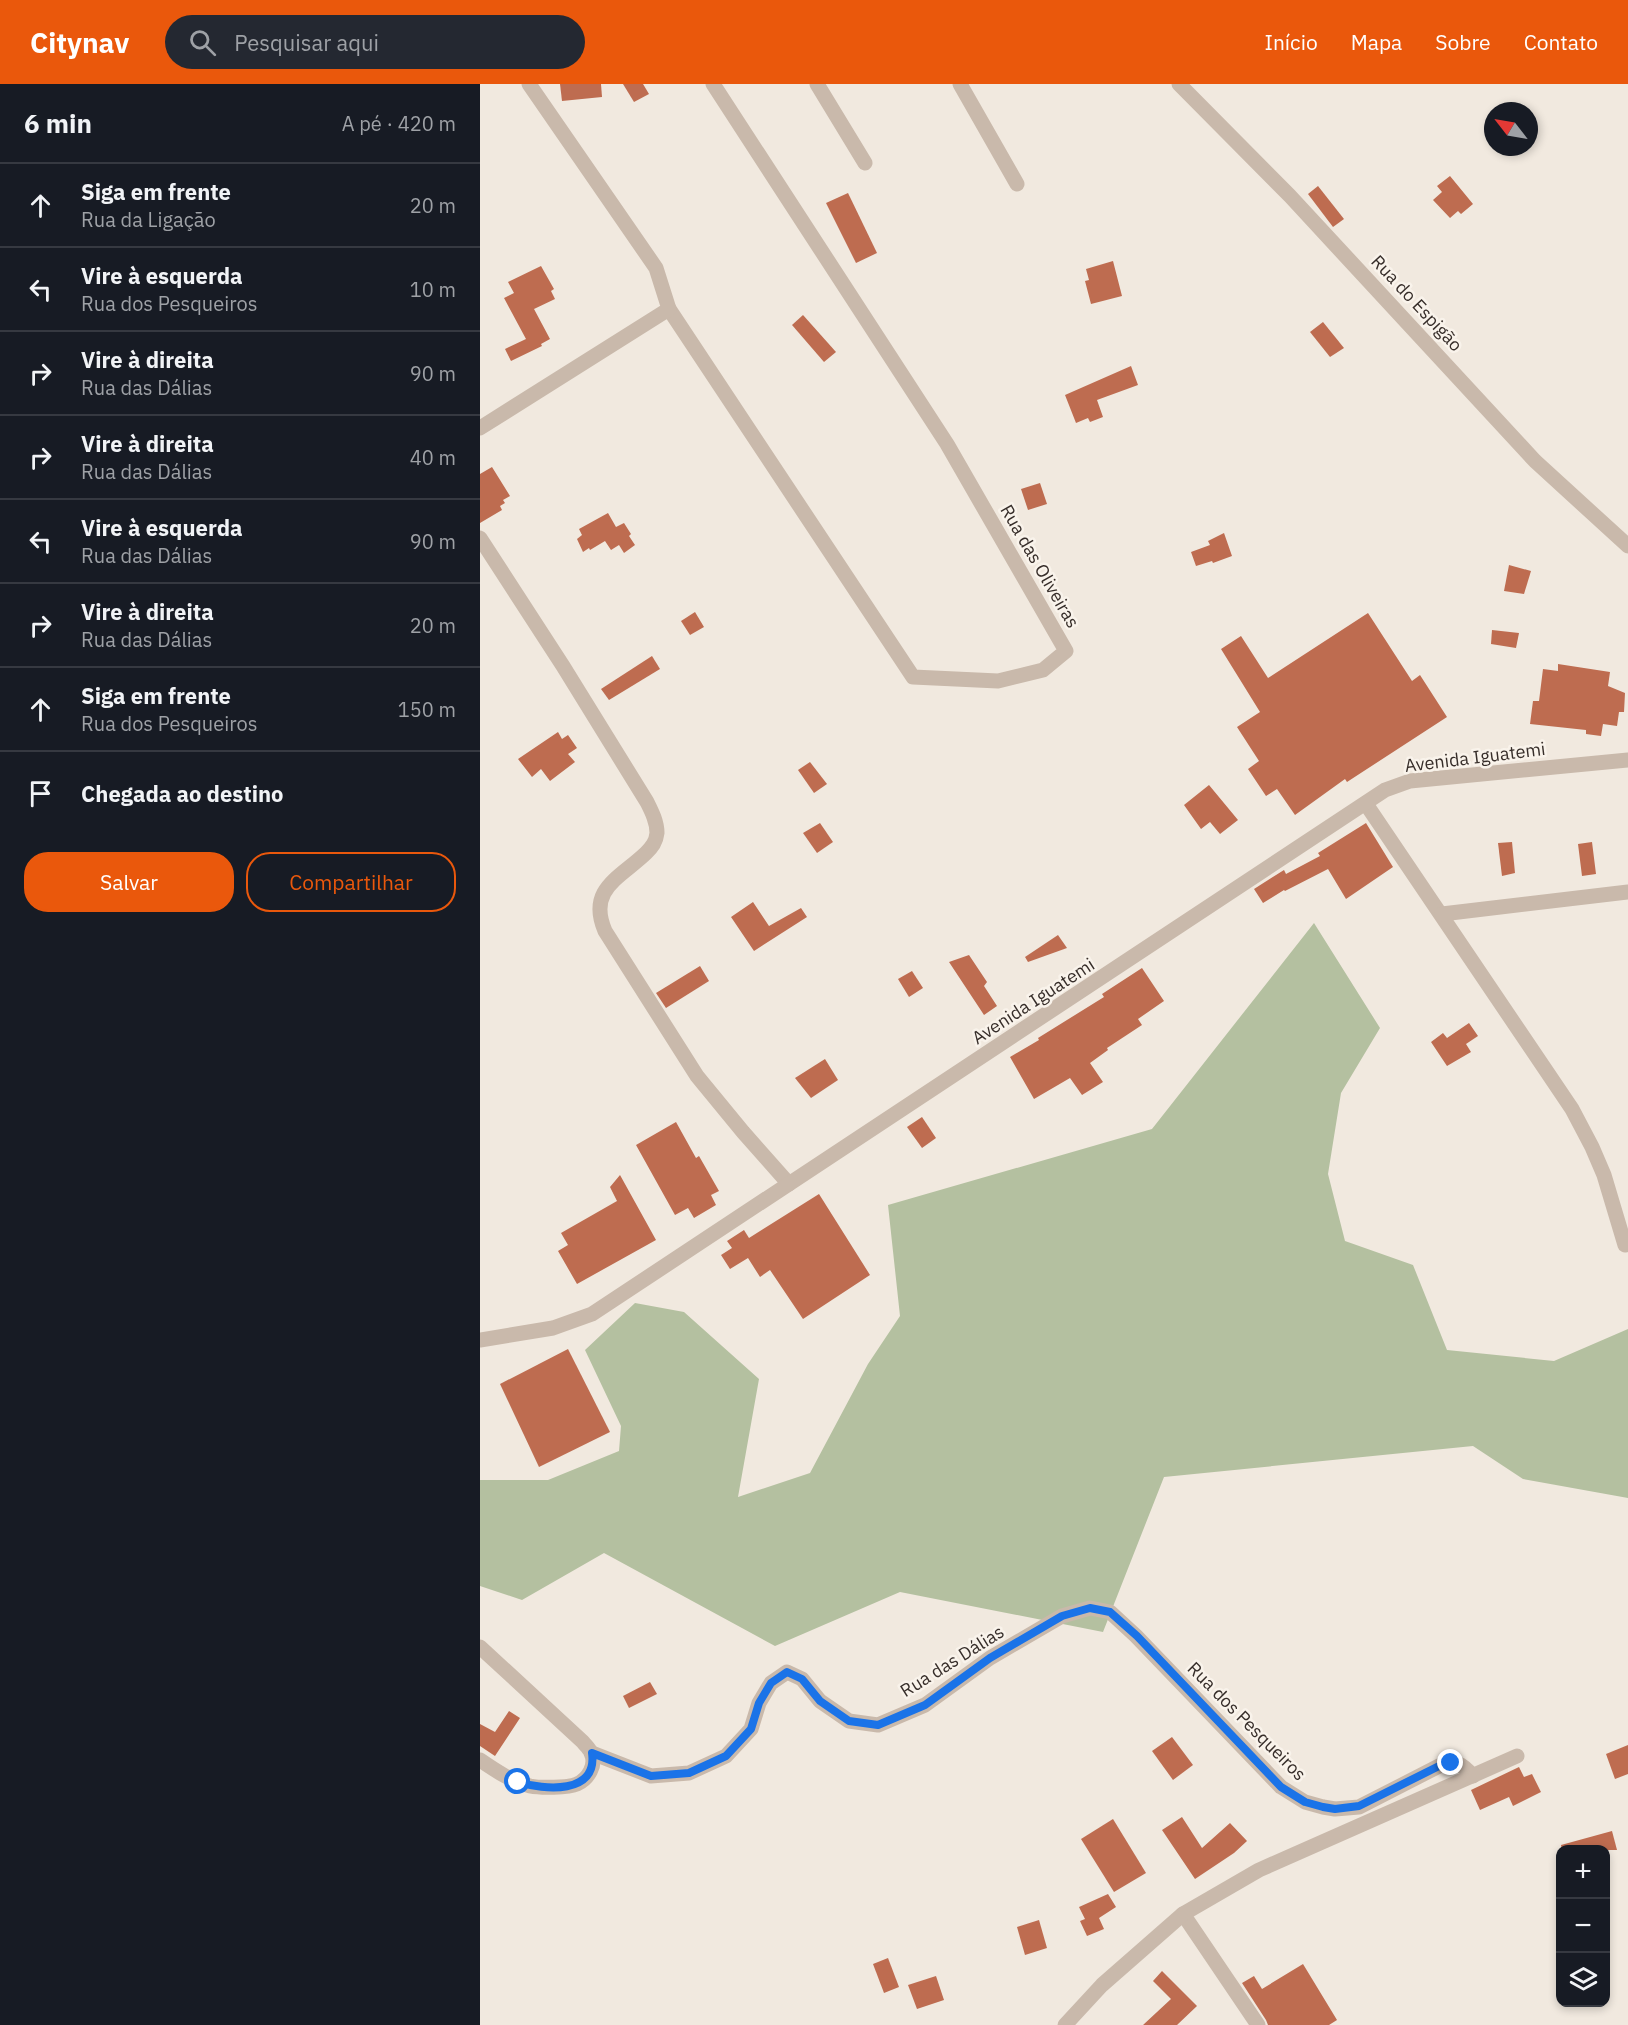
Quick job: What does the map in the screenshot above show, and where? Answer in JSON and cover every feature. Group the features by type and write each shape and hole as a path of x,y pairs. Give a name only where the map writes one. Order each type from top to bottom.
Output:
{"street":[{"path":"480,428 669,309 656,268 529,84"},
{"name":"Rua das Oliveiras","path":"669,309 914,677 998,681 1043,670 1066,651 947,444 714,84"},
{"path":"817,84 865,163"},
{"path":"960,84 1017,184"},
{"name":"Rua do Espigão","path":"1179,84 1298,204 1535,461 1628,546"},
{"path":"480,538 563,666 653,815 657,836 654,845 610,885 601,897 600,919 697,1076 720,1106 789,1184"},
{"name":"Avenida Iguatemi","path":"480,1340 553,1328 592,1314 1385,790 1410,781 1628,760"},
{"path":"1366,804 1572,1109 1604,1175 1625,1245"},
{"path":"1442,914 1628,892"},
{"name":"Rua das Dálias","path":"592,1753 651,1776 689,1773 726,1756 751,1729 759,1703 771,1683 787,1672 802,1679 820,1701 849,1721 878,1725 925,1705 990,1658 1062,1616 1090,1608 1110,1612 1137,1636"},
{"name":"Rua dos Pesqueiros","path":"1137,1636 1281,1787 1305,1802 1335,1809 1359,1806 1441,1765 1451,1763 1463,1766 1473,1776"},
{"path":"480,1647 583,1742 592,1753 593,1762 591,1771 577,1784 553,1787 533,1786 518,1782 480,1760"},
{"path":"1065,2025 1102,1985 1183,1914 1258,1870 1517,1756"},
{"path":"1183,1914 1258,2025"}],"green space":[{"path":"1314,923 1380,1028 1341,1093 1328,1174 1345,1241 1413,1265 1447,1350 1554,1361 1628,1329 1628,1498 1523,1479 1473,1446 1164,1477 1103,1632 900,1592 775,1646 604,1553 522,1600 480,1586 480,1480 548,1480 619,1451 621,1426 585,1350 635,1303 684,1312 759,1379 738,1497 810,1473 868,1364 900,1316 888,1205 1152,1129"}],"building":[{"path":"560,84 601,84 602,97 562,101"},
{"path":"623,84 643,84 649,94 634,102"},
{"path":"1450,176 1473,204 1461,214 1458,211 1450,218 1433,200 1442,192 1437,186"},
{"path":"1318,186 1344,219 1333,227 1308,194"},
{"path":"848,193 877,253 856,263 826,203"},
{"path":"1113,261 1122,296 1091,304 1085,281 1089,280 1086,269"},
{"path":"541,266 554,289 551,291 555,299 534,309 550,339 541,344 542,346 511,361 505,349 526,339 504,298 514,293 508,282"},
{"path":"803,315 836,352 824,362 792,325"},
{"path":"1323,322 1344,348 1330,357 1310,332"},
{"path":"1131,366 1138,385 1097,400 1103,417 1090,422 1088,418 1076,423 1065,395"},
{"path":"492,467 510,496 503,500 505,503 500,506 502,510 480,523 480,474"},
{"path":"1040,483 1047,504 1028,510 1021,489"},
{"path":"608,513 616,527 624,523 635,545 624,553 619,545 611,550 605,541 583,552 577,539 582,535 579,529"},
{"path":"1224,533 1232,556 1196,566 1191,552 1210,545 1208,541"},
{"path":"1509,565 1531,571 1524,594 1504,591"},
{"path":"695,612 704,627 690,635 681,621"},
{"path":"1368,613 1412,681 1420,675 1447,717 1347,782 1345,779 1295,815 1277,789 1266,796 1248,769 1259,761 1237,727 1260,712 1221,649 1241,636 1268,678"},
{"path":"1492,630 1519,633 1516,648 1491,644"},
{"path":"652,656 660,669 609,700 601,689"},
{"path":"1558,664 1610,672 1608,686 1625,693 1624,712 1619,712 1617,726 1603,724 1601,736 1586,734 1586,730 1530,724 1533,701 1539,701 1543,669 1558,671"},
{"path":"558,732 562,739 568,735 577,748 568,754 575,762 550,781 541,769 532,777 518,759"},
{"path":"810,762 827,784 814,793 798,770"},
{"path":"1209,785 1238,820 1220,834 1210,822 1201,829 1184,805"},
{"path":"820,823 833,842 817,853 803,833"},
{"path":"1366,823 1393,867 1346,899 1328,869 1263,903 1254,889 1284,870 1286,874 1320,856 1318,853"},
{"path":"1512,842 1515,873 1502,876 1498,843"},
{"path":"1592,842 1596,874 1582,876 1578,844"},
{"path":"753,902 769,926 801,908 807,917 754,951 731,917"},
{"path":"1058,935 1067,948 1028,962 1025,957"},
{"path":"969,955 987,982 984,986 997,1006 984,1015 949,962"},
{"path":"700,966 709,981 666,1008 656,993"},
{"path":"1142,968 1164,1001 1138,1019 1142,1025 1107,1048 1108,1050 1090,1063 1103,1082 1082,1095 1070,1078 1034,1099 1010,1057 1104,997 1102,994"},
{"path":"912,971 923,988 909,997 898,979"},
{"path":"1469,1023 1478,1036 1466,1044 1471,1052 1447,1066 1431,1042 1443,1033 1447,1038"},
{"path":"825,1059 838,1080 811,1098 795,1078"},
{"path":"922,1117 936,1138 922,1148 907,1127"},
{"path":"676,1122 696,1158 699,1156 719,1191 711,1195 716,1205 694,1218 688,1208 675,1215 636,1145"},
{"path":"620,1175 656,1240 577,1284 558,1251 568,1245 561,1233 617,1201 610,1187"},
{"path":"819,1194 870,1275 803,1319 770,1270 760,1277 748,1258 730,1269 721,1255 732,1248 727,1241 744,1230 749,1238"},
{"path":"568,1349 610,1432 539,1467 500,1384"},
{"path":"650,1682 657,1694 629,1708 623,1696"},
{"path":"509,1711 520,1718 495,1756 480,1746 480,1724 495,1732"},
{"path":"1172,1737 1193,1765 1173,1780 1152,1751"},
{"path":"1628,1745 1628,1774 1615,1779 1606,1754"},
{"path":"1519,1767 1524,1777 1532,1774 1541,1792 1513,1806 1509,1797 1480,1810 1471,1790"},
{"path":"1182,1817 1202,1848 1230,1823 1247,1841 1234,1853 1195,1879 1162,1830"},
{"path":"1113,1819 1146,1873 1114,1892 1081,1839"},
{"path":"1612,1831 1617,1850 1610,1850 1610,1845 1561,1845"},
{"path":"1108,1894 1116,1907 1099,1918 1104,1929 1087,1936 1080,1921 1085,1919 1079,1907"},
{"path":"1039,1920 1047,1948 1025,1955 1017,1927"},
{"path":"888,1958 899,1987 884,1993 873,1964"},
{"path":"1303,1964 1337,2020 1329,2025 1268,2025 1242,1983 1254,1976 1262,1989"},
{"path":"1162,1971 1197,2006 1177,2025 1143,2025 1171,1999 1153,1981"},
{"path":"936,1976 944,2000 917,2009 908,1985"}],"route":[{"path":"518,1782 533,1786 553,1787 577,1784 591,1771 592,1753 651,1776 689,1773 726,1756 751,1729 759,1703 771,1683 787,1672 802,1679 820,1701 849,1721 878,1725 925,1705 990,1658 1062,1616 1090,1608 1110,1612 1137,1636 1281,1787 1305,1802 1335,1809 1359,1806 1441,1765 1451,1763"}]}
